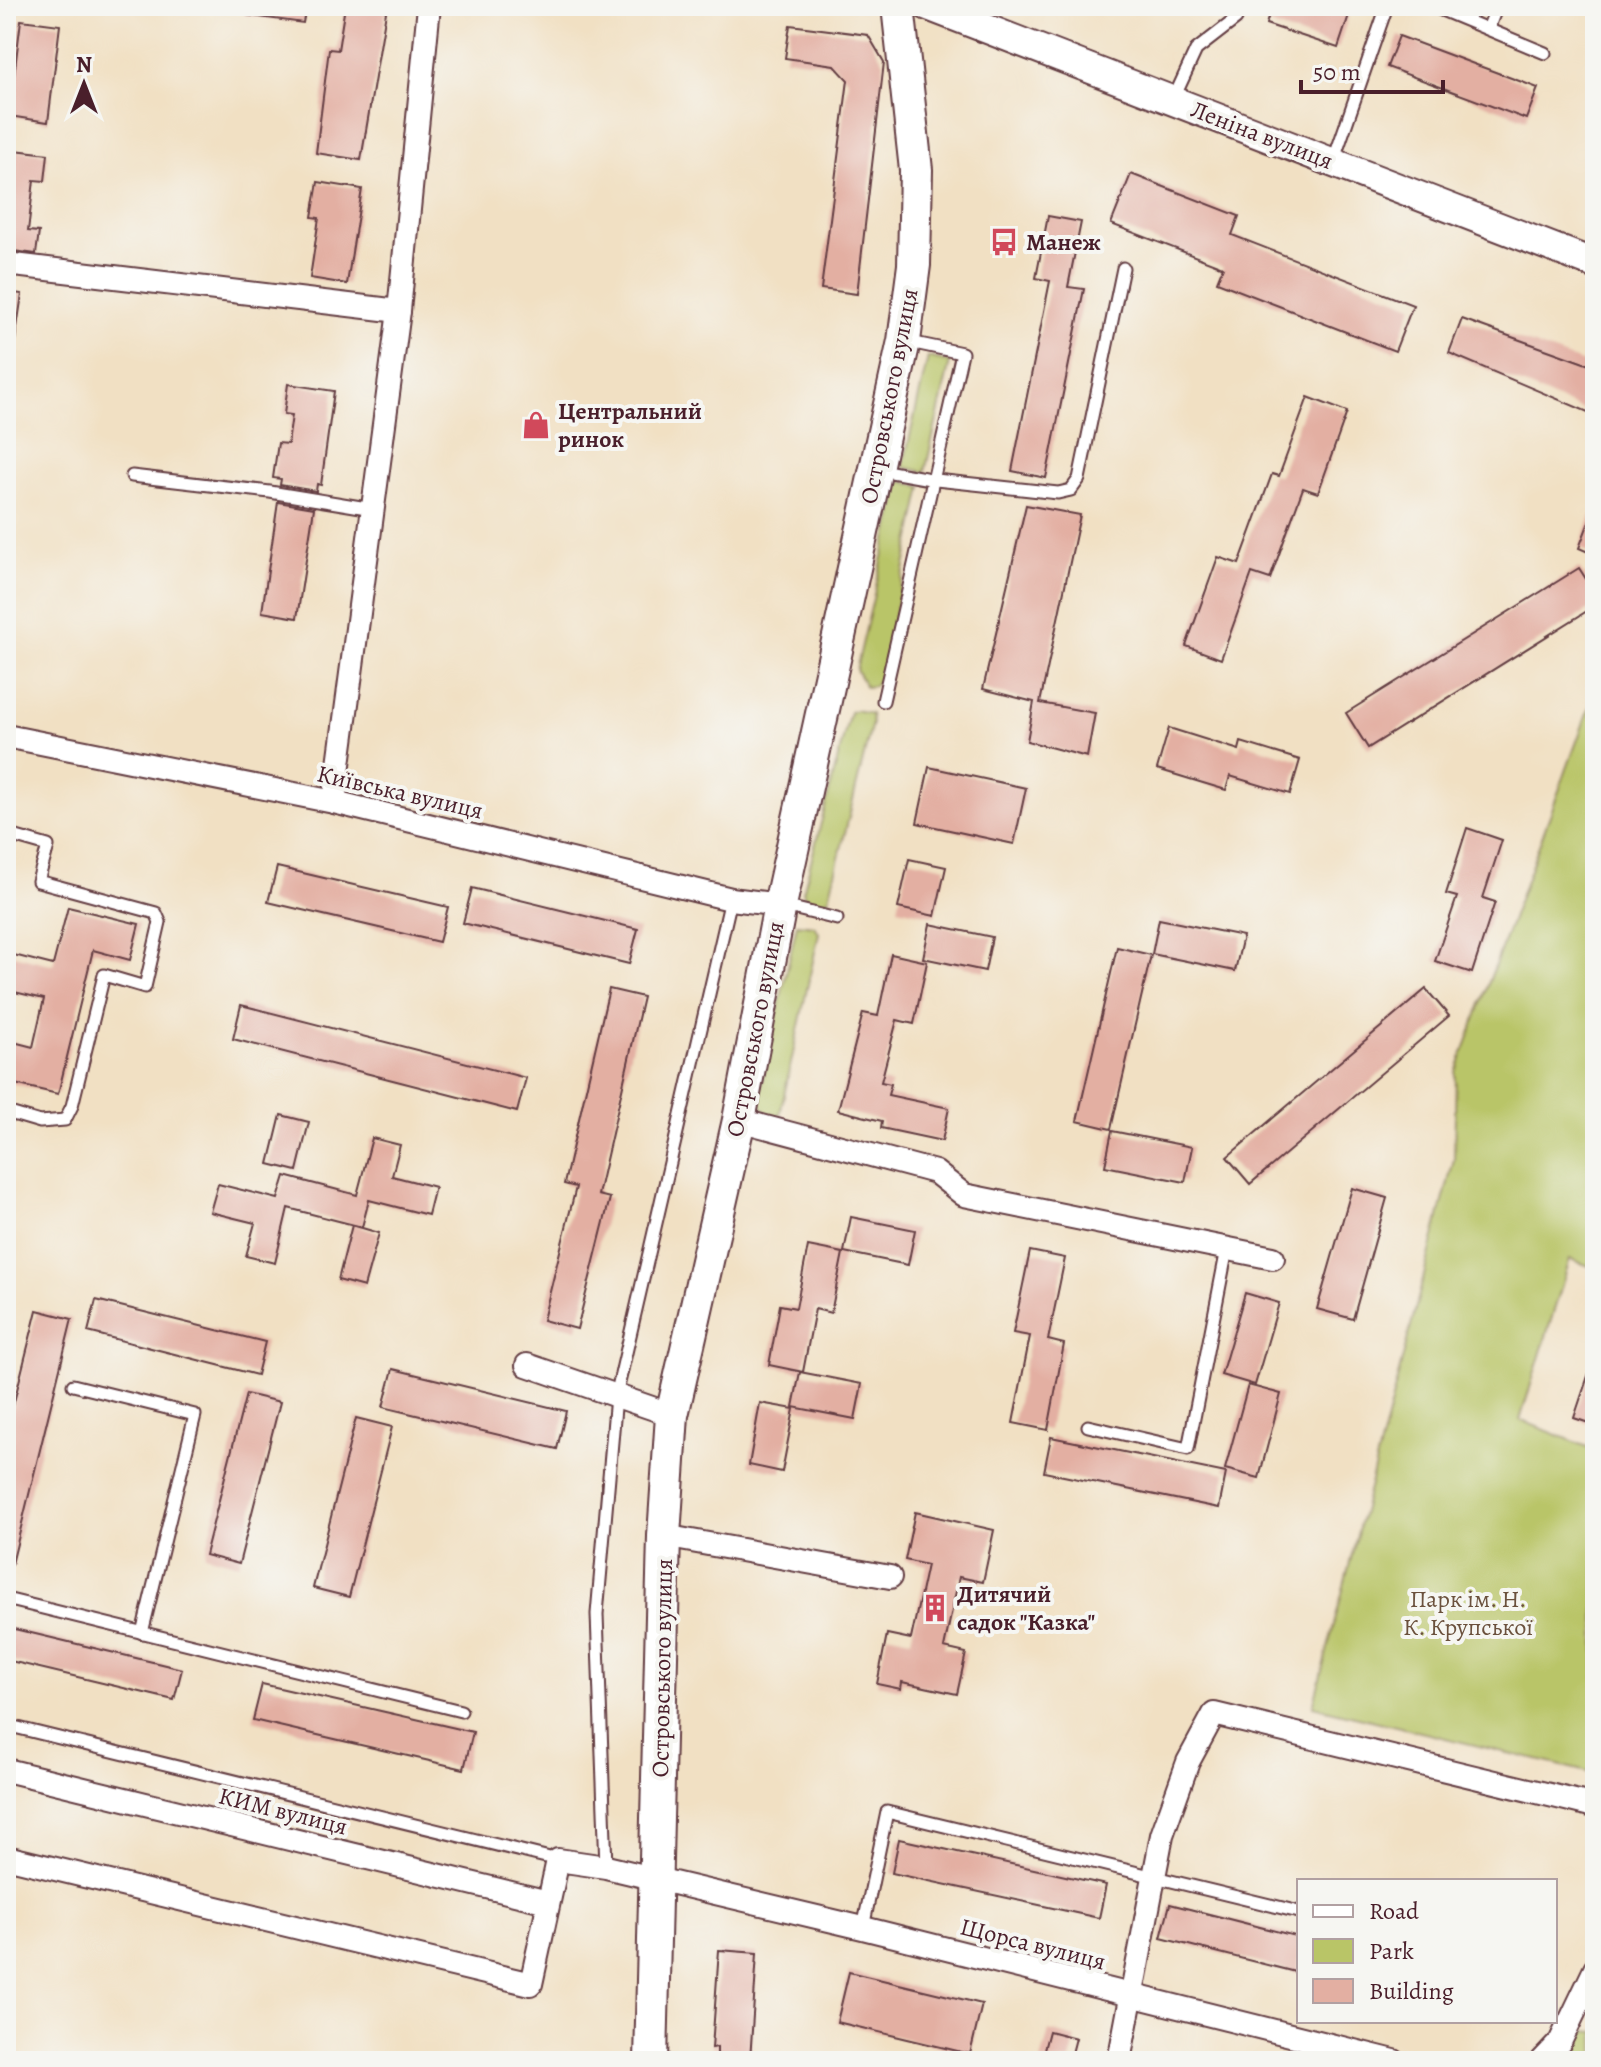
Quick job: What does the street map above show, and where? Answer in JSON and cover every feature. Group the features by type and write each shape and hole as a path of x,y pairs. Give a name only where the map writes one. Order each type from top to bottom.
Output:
{"main road":[{"name":"Островського вулиця","path":"651,2061 658,1881 664,1536 672,1415 739,1120 780,905 904,341 914,265 916,170 898,6"}],"street":[{"path":"334,802 399,311 429,6"},
{"name":"Леніна вулиця","path":"928,6 1595,264"},
{"path":"6,264 399,311"},
{"name":"Київська вулиця","path":"6,736 334,802 731,899 780,905"},
{"path":"739,1120 935,1172 964,1195 1273,1258"},
{"path":"527,1365 672,1415"},
{"path":"664,1536 890,1577"},
{"path":"1119,2061 1162,1835 1188,1762 1214,1714 1595,1806"},
{"name":"КИМ вулиця","path":"6,1770 548,1902"},
{"path":"6,1857 531,1984 558,1860"},
{"name":"Щорса вулиця","path":"558,1860 606,1867 863,1928 1394,2061"},
{"path":"1542,2061 1560,2042 1595,1969"}],"lane":[{"path":"1173,101 1196,50 1236,19 1240,6"},
{"path":"1332,162 1387,6"},
{"path":"1432,6 1545,53"},
{"path":"1488,29 1497,6"},
{"path":"876,469 936,480 1058,493 1071,490 1079,479 1123,268"},
{"path":"883,701 936,480 962,353 904,341"},
{"path":"132,476 270,492 373,509"},
{"path":"6,834 48,846 38,881 156,913 160,922 145,987 104,975 72,1106 65,1120 40,1122 6,1112"},
{"path":"606,1867 597,1614 616,1396 731,899"},
{"path":"780,905 837,919"},
{"path":"1088,1426 1188,1449 1227,1249"},
{"path":"73,1385 195,1415 142,1633"},
{"path":"6,1599 461,1711"},
{"path":"6,1725 558,1860"},
{"path":"863,1928 887,1812 1297,1912"}],"green space":[{"path":"928,357 950,362 925,472 903,467"},
{"path":"901,481 922,487 881,678 874,686 866,687 856,670"},
{"name":"Парк ім. Н. К. Крупської","path":"1595,692 1595,1268 1570,1259 1520,1420 1595,1450 1595,1774 1313,1706 1454,1159 1456,1072"},
{"path":"856,710 871,714 872,723 829,898 823,902 806,898 803,892 850,712"},
{"path":"797,924 815,926 819,933 780,1114 770,1118 758,1101"},
{"path":"1583,2031 1595,2032 1595,2061 1559,2061"}],"building":[{"path":"246,6 306,6 303,23 245,15"},
{"path":"345,6 387,6 361,160 316,153 329,49 338,50"},
{"path":"1272,6 1352,6 1338,48 1266,24"},
{"path":"21,20 60,25 48,122 9,116"},
{"path":"790,25 868,35 884,62 857,294 821,289 848,80 834,65 785,58"},
{"path":"1399,36 1538,88 1526,119 1387,67"},
{"path":"6,149 48,154 45,181 34,180 28,231 39,232 36,254 6,250"},
{"path":"1131,174 1239,216 1232,235 1413,305 1395,351 1217,282 1223,267 1111,224"},
{"path":"318,182 362,189 347,284 310,278 319,218 312,217"},
{"path":"1048,216 1081,222 1068,287 1084,289 1046,478 1012,471 1050,281 1036,278"},
{"path":"6,292 22,294 15,341 6,340"},
{"path":"1462,319 1595,367 1595,415 1449,353"},
{"path":"288,384 334,391 321,485 317,484 316,491 280,485 281,479 273,478 278,443 288,444 292,415 284,414"},
{"path":"1308,397 1347,412 1318,493 1303,488 1270,579 1252,573 1221,659 1186,646 1218,557 1239,564 1272,474 1279,476"},
{"path":"278,502 314,508 297,618 262,612"},
{"path":"1026,505 1080,515 1040,703 1095,713 1087,757 1027,741 1034,702 983,689"},
{"path":"1595,509 1595,555 1579,548"},
{"path":"1579,568 1595,593 1595,606 1368,748 1346,713"},
{"path":"1169,728 1239,750 1241,742 1300,760 1290,794 1230,776 1226,790 1157,769"},
{"path":"929,767 1026,788 1014,844 917,823"},
{"path":"1467,828 1502,840 1483,898 1495,902 1472,973 1435,961 1457,897 1446,894"},
{"path":"909,859 946,867 935,916 898,908"},
{"path":"277,867 448,907 439,942 268,902"},
{"path":"472,888 638,929 629,964 463,923"},
{"path":"68,907 139,924 130,960 93,950 58,1094 6,1082 6,1040 33,1047 44,999 6,990 6,953 53,965"},
{"path":"1159,919 1243,936 1235,971 1152,954"},
{"path":"930,924 992,937 985,971 923,958"},
{"path":"1117,947 1151,955 1111,1129 1077,1121"},
{"path":"891,954 927,962 914,1024 897,1020 881,1082 891,1084 888,1095 949,1108 942,1141 881,1128 882,1121 838,1110 863,1013 878,1016"},
{"path":"609,989 643,997 598,1195 610,1198 577,1329 543,1320 576,1187 564,1184"},
{"path":"1426,989 1449,1016 1250,1184 1227,1157"},
{"path":"241,1005 526,1078 517,1112 233,1039"},
{"path":"281,1115 309,1122 297,1171 269,1164"},
{"path":"1112,1131 1192,1147 1185,1182 1105,1166"},
{"path":"372,1138 400,1145 392,1176 435,1187 428,1215 369,1200 362,1227 288,1208 275,1263 246,1256 255,1223 210,1212 218,1184 278,1199 285,1176 357,1195"},
{"path":"1352,1188 1387,1198 1353,1319 1317,1309"},
{"path":"851,1217 915,1230 908,1265 844,1252"},
{"path":"352,1225 379,1233 364,1287 338,1280"},
{"path":"808,1246 843,1253 831,1313 815,1309 803,1372 769,1365 780,1305 796,1308"},
{"path":"1030,1251 1065,1258 1048,1340 1064,1344 1048,1430 1013,1423 1030,1336 1013,1333"},
{"path":"1245,1293 1279,1303 1255,1385 1221,1375"},
{"path":"96,1300 265,1342 257,1375 88,1332"},
{"path":"37,1310 72,1319 12,1564 6,1564 6,1434"},
{"path":"1592,1364 1595,1364 1595,1425 1574,1418"},
{"path":"393,1369 566,1411 557,1449 383,1407"},
{"path":"800,1372 862,1384 855,1419 793,1407"},
{"path":"1248,1385 1281,1394 1259,1478 1225,1469"},
{"path":"246,1394 280,1402 239,1564 205,1555"},
{"path":"760,1403 794,1409 782,1472 749,1465"},
{"path":"356,1418 392,1427 349,1597 313,1588"},
{"path":"1051,1437 1226,1473 1219,1508 1044,1472"},
{"name":"Дитячий садок \"Казка\"","path":"915,1512 994,1530 983,1582 959,1577 944,1648 966,1653 957,1694 902,1682 901,1689 877,1684 887,1634 911,1639 927,1565 905,1560"},
{"path":"6,1627 182,1669 174,1700 6,1660"},
{"path":"262,1684 473,1732 464,1769 253,1720"},
{"path":"899,1839 1106,1885 1099,1918 892,1873"},
{"path":"1170,1904 1297,1936 1297,1972 1161,1938"},
{"path":"719,1950 757,1953 750,2061 717,2061 717,2047 712,2048"},
{"path":"849,1972 982,2004 970,2054 837,2022"},
{"path":"1049,2031 1076,2038 1070,2061 1041,2061"}],"place":[{"name":"Манеж","path":"1004,242"},
{"name":"Центральний ринок","path":"536,425"},
{"name":"Дитячий садок \"Казка\"","path":"935,1608"}]}
